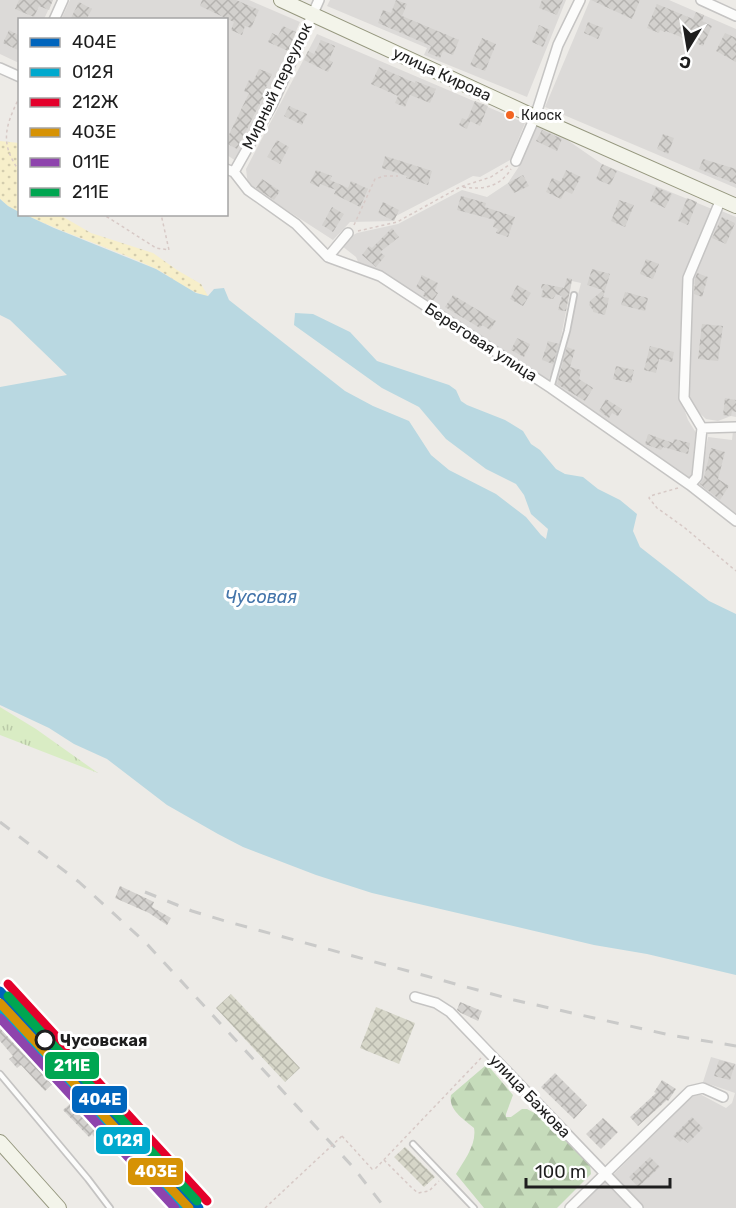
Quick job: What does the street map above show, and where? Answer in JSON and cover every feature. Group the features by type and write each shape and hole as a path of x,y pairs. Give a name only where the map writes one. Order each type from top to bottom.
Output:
{"street":[{"path":"55,18 63,0"},
{"name":"улица Кирова","path":"281,0 535,117 736,206"},
{"name":"Мирный переулок","path":"230,170 272,105 319,0"},
{"path":"516,161 535,117 558,45 580,0"},
{"path":"701,0 736,16"},
{"path":"0,68 18,76"},
{"name":"Береговая улица","path":"230,170 248,190 296,224 328,257 380,276 551,388 690,485 736,521"},
{"path":"690,485 697,477 702,428 684,398 688,278 721,199"},
{"path":"328,257 348,233"},
{"path":"702,428 736,427"},
{"name":"улица Бажова","path":"415,997 436,1003 450,1012 638,1208"},
{"path":"570,1208 690,1091 703,1089 723,1097"},
{"path":"0,1142 59,1208"}],"lane":[{"path":"551,388 567,331 574,295"},
{"path":"0,1074 110,1208"},
{"path":"413,1144 474,1208"}],"path":[{"path":"5,126 18,100"},
{"path":"7,159 18,170"},
{"path":"460,187 487,188 500,182 516,161"},
{"path":"348,233 397,222 460,187 491,177 516,161"},
{"path":"348,233 357,220 375,179 384,176 398,176"},
{"path":"106,216 156,248 170,250 162,216"},
{"path":"690,485 649,498 657,508 685,528 736,571"},
{"path":"265,1208 342,1136 372,1169 378,1166 487,1052"},
{"path":"384,1160 418,1193 429,1191 444,1176"}],"shaded area":[{"path":"0,0 53,0 44,18 18,18 18,63 0,54"},
{"path":"70,0 249,0 300,22 271,89 273,90 267,102 265,101 255,127 236,161 228,156 228,18 62,18"},
{"path":"330,0 566,0 527,97 424,55 427,48 327,6"},
{"path":"590,0 669,0 736,29 736,188 545,107"},
{"path":"317,34 525,123 510,160 480,177 473,176 396,216 394,221 350,222 333,240 248,185 246,169"},
{"path":"538,125 563,137 602,164 712,209 686,275 678,392 688,420 698,436 694,476 689,480 554,387 581,283 572,281 556,362 548,381 377,270 359,264 356,257 342,246 348,238 357,233 398,224 462,190 487,197 508,183 518,168"},
{"path":"719,210 736,217 736,417 731,416 718,421 706,419 695,409 689,395 692,294 695,285 692,283"},
{"path":"733,431 736,431 736,518 697,485 703,476 701,475 708,437 732,440"},
{"path":"231,994 300,1068 285,1082 216,1008"},
{"path":"376,1007 415,1023 399,1064 360,1048"},
{"path":"711,1057 736,1064 736,1208 643,1208 613,1175 690,1098 698,1093 726,1108 732,1103 735,1093 703,1082"},
{"path":"405,1147 435,1177 424,1187 394,1157"},
{"path":"605,1179 633,1208 575,1208"}],"green space":[{"path":"0,707 36,729 98,773 0,735"},
{"path":"485,1066 490,1068 513,1095 506,1117 511,1117 522,1109 527,1109 540,1116 590,1165 591,1174 557,1208 484,1208 456,1174 474,1140 474,1128 454,1110 451,1095"}],"sand":[{"path":"0,141 18,143 18,211 0,199"},
{"path":"28,216 62,216 91,233 153,253 201,284 208,296 193,291 138,261"}],"water":[{"name":"Чусовая","path":"0,199 18,211 18,216 28,216 156,269 196,293 208,296 214,289 224,288 229,300 345,391 409,421 431,455 449,470 496,494 526,517 546,539 548,529 531,514 524,495 516,484 486,469 446,439 419,407 382,388 294,325 295,313 313,314 350,332 377,361 449,385 456,390 461,401 467,405 505,420 523,431 531,444 540,450 556,469 565,474 583,477 598,489 620,500 637,514 633,531 640,547 709,601 736,614 736,975 647,954 594,945 372,893 316,875 243,847 218,834 167,805 107,759 0,705 0,387 67,375 10,320 0,315"}],"building":[{"path":"19,0 53,0 49,10 39,6 34,17 15,9"},
{"path":"202,0 236,0 259,10 251,28 245,26 242,35 231,30 234,22 200,6"},
{"path":"396,0 407,4 402,16 459,40 453,55 443,51 440,58 428,53 431,46 378,23 383,10 391,13"},
{"path":"542,0 563,0 557,15 539,8"},
{"path":"591,0 640,0 632,19"},
{"path":"79,2 92,9 87,18 71,18"},
{"path":"657,4 693,19 696,12 704,15 702,21 712,26 703,46 666,31 660,30 659,33 647,28"},
{"path":"588,22 603,28 598,39 584,33"},
{"path":"539,25 550,30 543,47 532,42"},
{"path":"283,26 296,32 288,51 268,42 272,33 278,36"},
{"path":"9,30 18,35 18,50 3,43"},
{"path":"725,33 736,38 736,62 716,51"},
{"path":"482,38 496,44 485,71 470,65"},
{"path":"321,40 335,46 329,60 333,62 328,72 304,60 308,51 314,54"},
{"path":"379,67 415,83 415,81 436,89 430,103 410,95 405,107 395,103 398,96 371,84"},
{"path":"259,69 272,74 266,87 271,90 266,101 262,99 237,149 228,144 228,137 249,93 244,91 249,80 253,82"},
{"path":"475,101 488,106 480,126 470,121 467,129 459,125 462,118 467,120"},
{"path":"289,106 307,114 302,125 284,116"},
{"path":"542,130 562,139 557,151 536,141"},
{"path":"663,134 674,138 668,154 657,149"},
{"path":"277,140 289,147 280,164 267,157"},
{"path":"385,156 432,171 428,185 382,168"},
{"path":"703,159 736,169 736,184 699,169"},
{"path":"602,164 617,171 610,185 596,179"},
{"path":"316,170 332,176 330,180 348,188 351,181 368,189 360,207 334,194 336,190 310,183"},
{"path":"566,170 581,177 572,194 565,191 561,199 546,192 552,178 561,182"},
{"path":"523,175 529,186 514,193 508,183"},
{"path":"262,179 280,191 274,200 256,188"},
{"path":"656,187 672,194 665,208 650,201"},
{"path":"461,196 486,203 485,207 515,217 508,237 496,233 498,229 493,227 495,220 457,210"},
{"path":"687,198 697,202 688,225 678,221"},
{"path":"619,200 634,205 625,227 611,221"},
{"path":"383,202 399,210 394,221 378,213"},
{"path":"332,207 344,214 333,232 322,225"},
{"path":"722,217 735,223 726,244 712,238"},
{"path":"392,228 399,237 380,252 385,256 376,267 362,255 369,246 372,248"},
{"path":"646,259 659,264 653,279 640,274"},
{"path":"592,269 610,274 603,297 609,298 605,315 593,312 589,305 590,301 603,290 587,285"},
{"path":"697,273 708,277 702,297 694,294"},
{"path":"422,275 438,283 435,291 438,293 433,301 423,296 425,292 416,287"},
{"path":"567,278 572,279 566,311 558,310 562,296 556,294 553,299 541,297 542,284 564,288"},
{"path":"517,285 531,293 523,306 510,299"},
{"path":"625,292 648,298 645,311 621,305"},
{"path":"453,295 496,321 490,330 482,325 480,328 445,307"},
{"path":"702,324 723,326 718,361 698,359"},
{"path":"517,338 530,344 524,357 511,350"},
{"path":"548,341 559,344 553,364 542,360"},
{"path":"650,346 674,352 672,362 659,359 656,373 644,370"},
{"path":"567,347 575,350 570,367 581,370 579,379 593,388 585,401 557,384"},
{"path":"616,366 634,370 631,383 613,379"},
{"path":"725,398 736,400 736,412 732,411 731,416 723,415"},
{"path":"606,399 622,409 618,416 612,413 609,418 599,411"},
{"path":"648,434 673,443 674,439 690,443 688,454 663,447 661,450 645,444"},
{"path":"711,448 725,452 718,479 729,486 720,500 700,484 704,478"},
{"path":"120,886 154,902 152,907 171,918 167,925 149,913 115,898"},
{"path":"460,1002 482,1011 478,1021 457,1010"},
{"name":"Чусовская","path":"0,1014 58,1079 45,1091 21,1065 17,1068 9,1059 13,1056 0,1041"},
{"path":"719,1060 735,1064 730,1080 714,1076"},
{"path":"555,1073 587,1105 574,1119 541,1087"},
{"path":"662,1080 676,1089 668,1101 638,1126 630,1117 656,1093 654,1092"},
{"path":"71,1103 77,1109 80,1106 88,1114 86,1117 101,1133 95,1138 92,1134 89,1137 63,1110"},
{"path":"692,1117 703,1128 688,1143 683,1139 680,1142 673,1136"},
{"path":"603,1118 618,1132 601,1149 586,1134"},
{"path":"650,1157 660,1167 638,1187 629,1177"}],"railway":[{"path":"0,822 79,882 146,943 353,1167 385,1208"},
{"path":"145,892 192,911 225,921 514,1000 670,1035 736,1046"}],"transit line":[{"name":"212Ж","path":"8,984 207,1201"},
{"name":"404Е","path":"0,991 199,1208"},
{"name":"211Е","path":"8,996 197,1201"},
{"name":"403Е","path":"0,1003 189,1208"},
{"name":"012Я","path":"0,1007 185,1208"},
{"name":"011Е","path":"0,1018 175,1208"}],"place":[{"name":"Киоск","path":"510,115"},
{"name":"Чусовская","path":"45,1040"}]}
